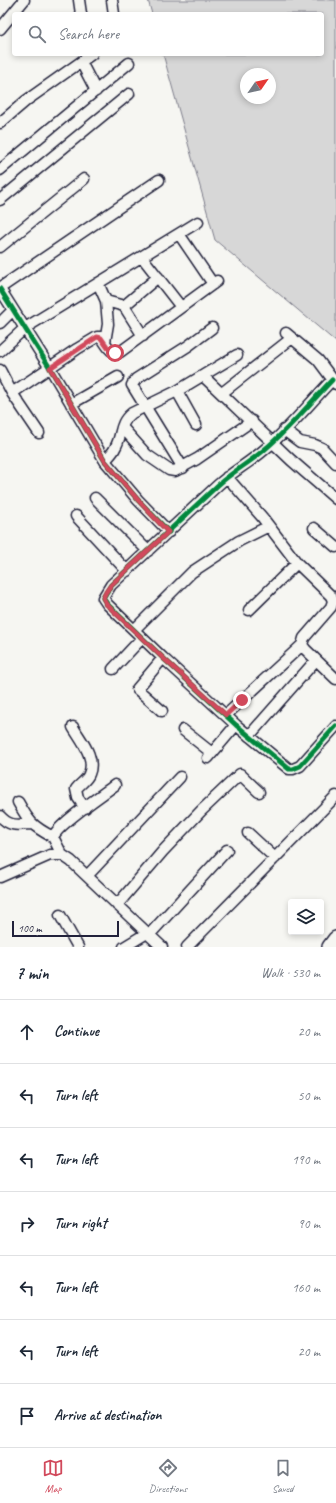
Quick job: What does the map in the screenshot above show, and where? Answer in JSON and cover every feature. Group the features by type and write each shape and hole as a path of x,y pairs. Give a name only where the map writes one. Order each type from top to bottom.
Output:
{"highway":[{"path":"330,947 336,939"}],"street":[{"path":"14,12 24,0"},
{"path":"79,0 81,12"},
{"path":"112,0 114,12"},
{"path":"0,29 12,14"},
{"path":"0,123 27,100 88,56 96,91"},
{"path":"0,170 129,63"},
{"path":"0,200 129,94"},
{"path":"0,247 84,179"},
{"path":"159,180 0,289 50,368 105,461 168,532"},
{"path":"0,351 25,328 198,222"},
{"path":"12,393 97,337 101,338 105,342 111,351 115,353 120,352 215,282 179,234"},
{"path":"142,257 181,307"},
{"path":"124,306 158,277"},
{"path":"98,283 106,301 108,324 105,342"},
{"path":"106,301 124,306 143,336"},
{"path":"0,323 13,310"},
{"path":"183,468 132,385 133,382 188,346 212,328"},
{"path":"222,393 289,336 318,360 334,382 273,442 252,460 227,477 111,585 103,598 106,604 163,658 236,725 289,769 293,770 300,766 336,726"},
{"path":"105,461 116,448 122,427 127,418 203,376 237,355"},
{"path":"0,370 12,393 39,433"},
{"path":"203,376 291,460 334,492"},
{"path":"71,404 118,377"},
{"path":"177,390 196,425"},
{"path":"122,427 147,455 169,470 175,471 183,468 252,422"},
{"path":"284,430 300,442 322,448 336,463"},
{"path":"226,715 302,645 304,638 331,607 334,599 297,562 269,526 227,477"},
{"path":"95,498 148,551"},
{"path":"76,516 127,571"},
{"path":"134,630 192,572 239,541 269,526"},
{"path":"314,528 336,547"},
{"path":"249,610 297,562"},
{"path":"113,669 142,638"},
{"path":"302,645 336,679"},
{"path":"162,711 137,689 163,658"},
{"path":"249,736 316,660"},
{"path":"183,730 210,756 236,725"},
{"path":"73,728 86,747 91,763 89,775 76,789 78,798 85,808"},
{"path":"117,905 163,851 201,811 240,774 259,792"},
{"path":"87,876 180,777"},
{"path":"115,785 63,823 54,832 53,837 55,844 62,855 71,861 162,947"},
{"path":"187,947 336,796"},
{"path":"18,802 31,824 37,829 53,837"},
{"path":"0,816 9,824 31,824"},
{"path":"248,833 275,858"},
{"path":"124,947 148,934 227,850"},
{"path":"0,877 50,855 62,855"},
{"path":"60,915 78,947"}],"shaded area":[{"path":"148,0 336,0 336,342 215,240 164,56 324,56 324,12 151,12"}],"cycle path":[{"path":"0,289 50,368 105,461 138,500 169,532"},
{"path":"332,380 291,425 258,455 218,485 111,585 103,598 107,604 163,658 236,725 289,769 300,766 336,726"}],"route":[{"path":"115,353 108,348 101,338 97,337 50,368 105,461 138,500 168,532 111,585 103,598 106,604 226,715 242,700"}]}
